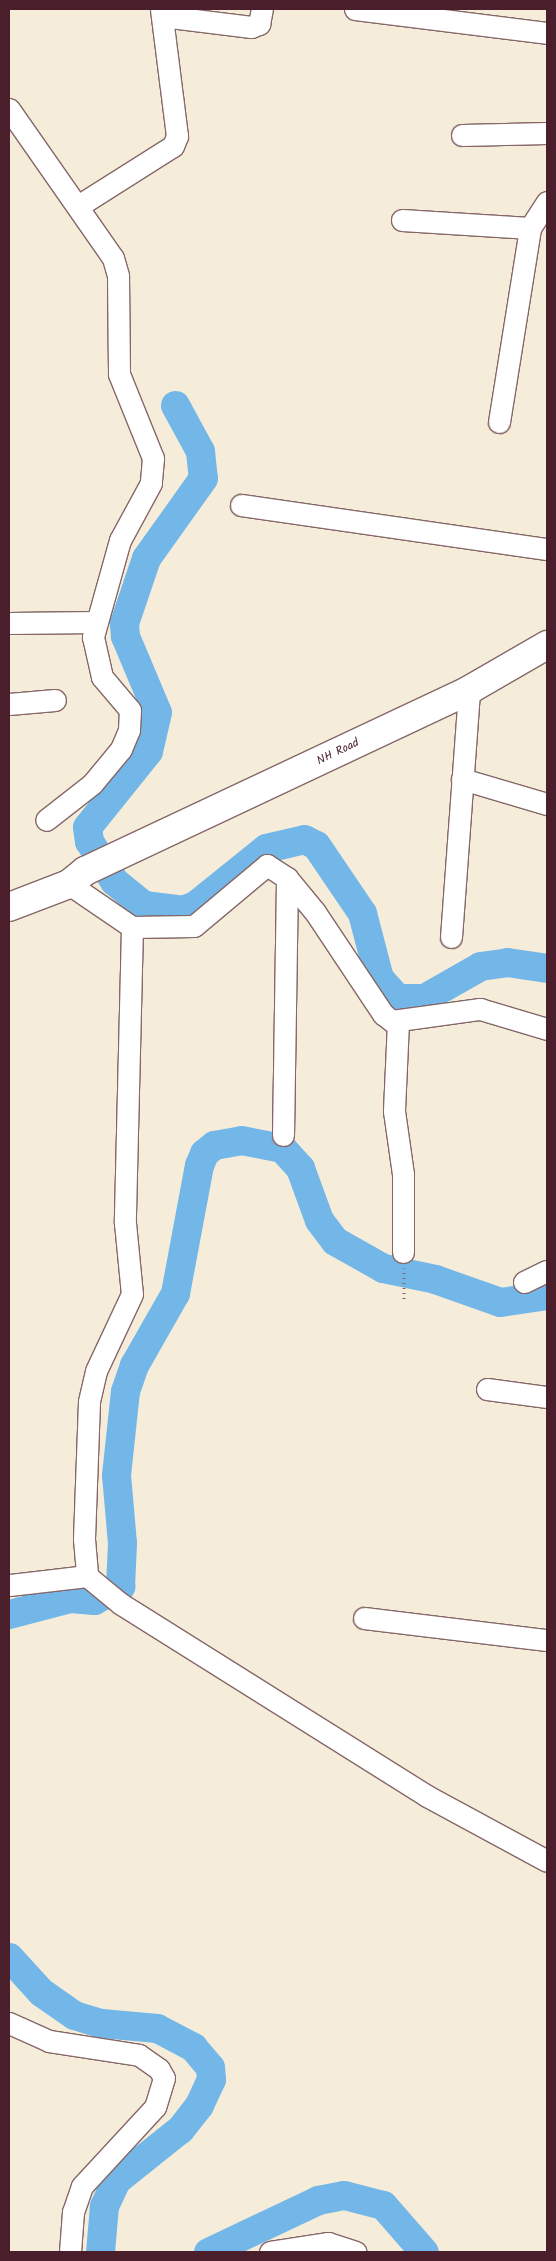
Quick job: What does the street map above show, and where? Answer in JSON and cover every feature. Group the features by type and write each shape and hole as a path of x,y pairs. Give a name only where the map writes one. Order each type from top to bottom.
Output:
{"main road":[{"name":"NH Road","path":"77,878 469,690 547,645"},
{"path":"9,907 77,878"}],"street":[{"path":"86,201 173,146 177,136 161,12 250,27 259,24 262,9"},
{"path":"355,9 547,33"},
{"path":"9,109 86,201 116,267 120,374 153,458 151,483 120,540 92,637 96,659 109,688 130,710 129,730 121,749 92,784 46,820"},
{"path":"462,135 547,133"},
{"path":"499,422 530,228 547,202"},
{"path":"402,220 530,228"},
{"path":"241,505 547,549"},
{"path":"9,623 97,622"},
{"path":"452,937 469,690"},
{"path":"9,704 55,700"},
{"path":"462,779 547,804"},
{"path":"77,878 132,927 194,926 267,865 287,878 315,912 383,1014 398,1022 480,1009 547,1029"},
{"path":"283,1135 287,878"},
{"path":"132,927 125,1223 132,1294 96,1372 89,1402 84,1539 90,1579 120,1604 428,1796 547,1861"},
{"path":"398,1022 394,1111 403,1174 403,1252"},
{"path":"524,1282 547,1271"},
{"path":"487,1389 547,1397"},
{"path":"9,1585 90,1579"},
{"path":"364,1618 547,1640"},
{"path":"9,2023 49,2041 139,2055 159,2068 164,2078 155,2107 82,2186 73,2212 70,2252"},
{"path":"270,2252 328,2243 356,2252"}],"path":[{"path":"403,1252 406,1295 404,1302"}],"waterway":[{"path":"175,405 200,451 203,478 146,558 124,623 125,636 157,712 148,751 87,827 89,841 114,881 144,905 182,910 195,905 266,848 304,839 316,845 362,913 379,978 397,998 424,998 480,966 507,962 547,968"},
{"path":"9,1614 70,1598 94,1600 120,1586 122,1543 116,1475 125,1391 134,1365 175,1293 199,1165 204,1153 214,1145 241,1140 282,1148 300,1168 319,1220 335,1241 383,1268 435,1279 500,1302 547,1295"},
{"path":"9,1957 41,1992 74,2015 101,2023 157,2028 193,2047 210,2067 211,2079 199,2105 180,2129 116,2180 104,2206 100,2252"},
{"path":"208,2252 318,2200 344,2195 383,2205 424,2252"}]}
